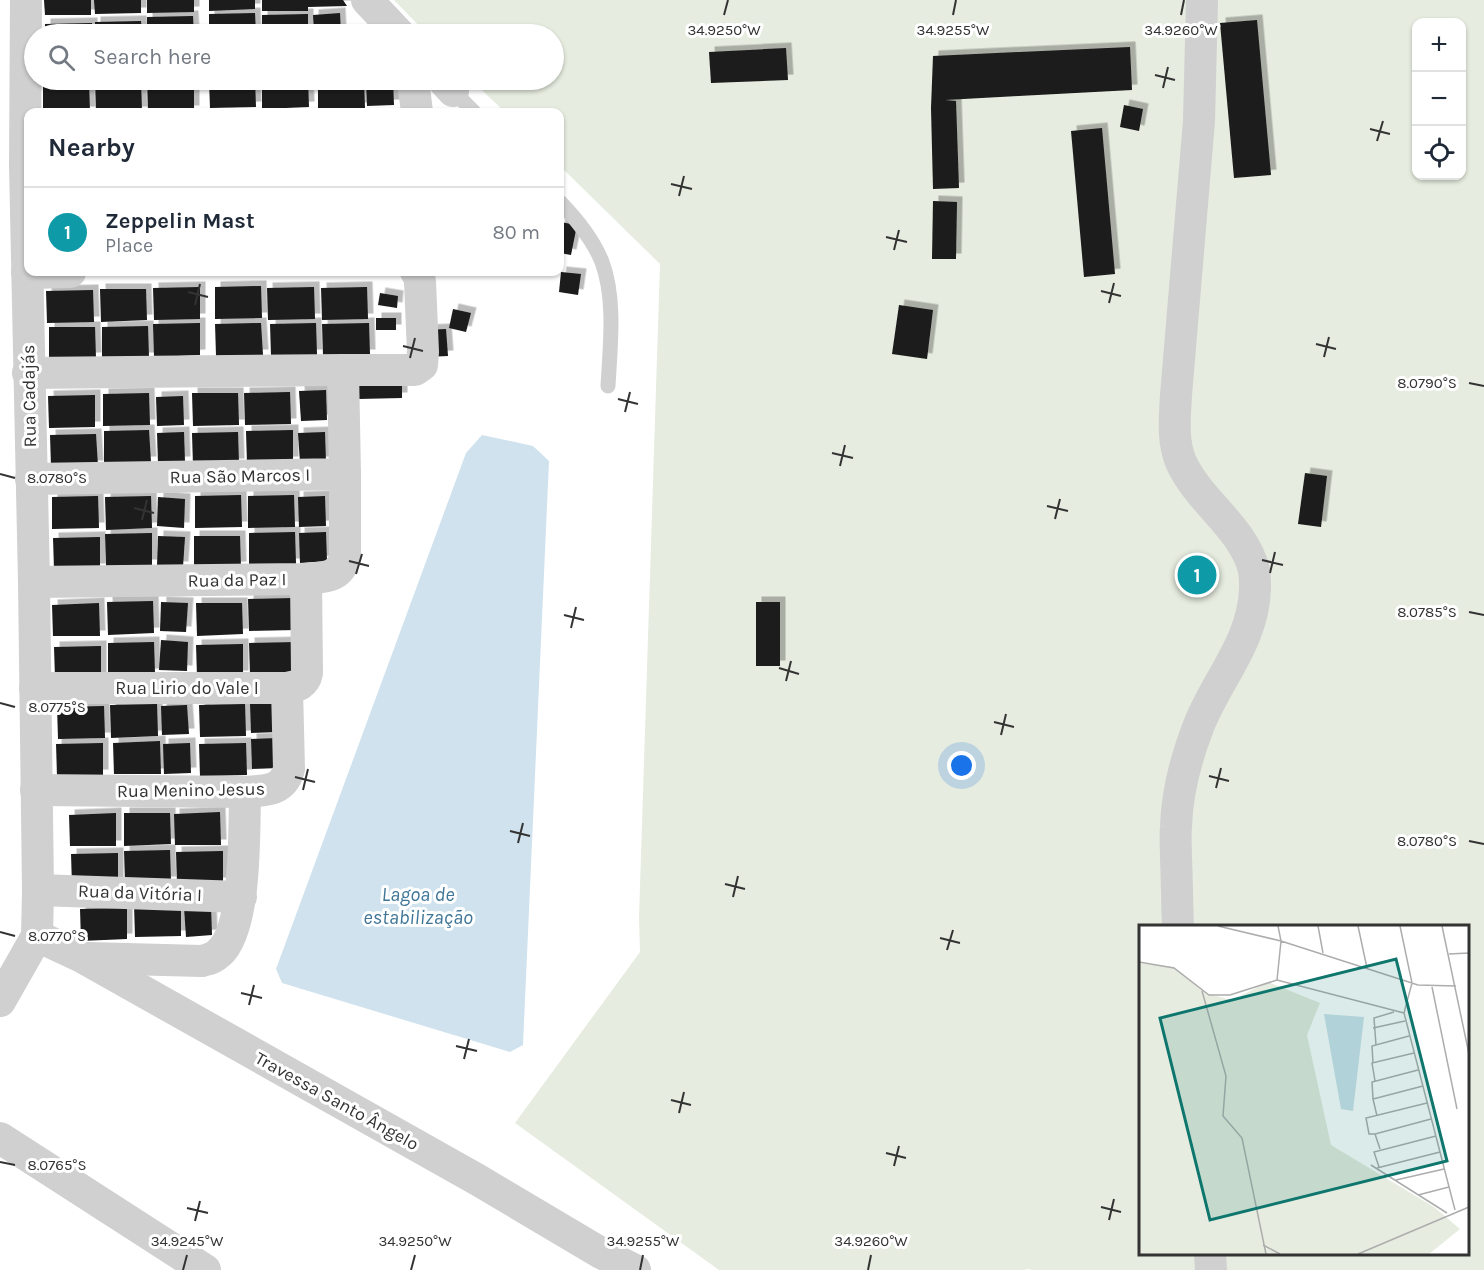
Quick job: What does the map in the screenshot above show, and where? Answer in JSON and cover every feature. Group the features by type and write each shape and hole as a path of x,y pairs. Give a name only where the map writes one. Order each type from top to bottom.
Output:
{"street":[{"name":"Rua Cadajás","path":"26,0 28,24"},
{"path":"367,0 390,24"},
{"path":"1178,925 1176,827 1181,781 1199,725 1215,691 1242,644 1250,620 1255,592 1255,572 1248,555 1235,533 1190,480 1180,460 1175,437 1176,395 1199,121 1202,0"},
{"name":"Rua Cadajás","path":"29,108 30,90"},
{"path":"414,90 416,108"},
{"name":"Rua Cadajás","path":"27,276 34,582 37,936"},
{"path":"28,373 410,371 420,368 423,362 419,276"},
{"path":"344,370 345,474"},
{"name":"Rua São Marcos I","path":"31,479 345,474"},
{"name":"Rua da Paz I","path":"34,582 306,579 335,574 344,564 345,474"},
{"name":"Rua Menino Jesus","path":"36,790 245,792 274,788 282,783 289,769 295,686 306,679 307,673 306,579"},
{"name":"Rua Lirio do Vale I","path":"35,688 295,686"},
{"path":"82,957 202,961 221,952 234,924 241,897 245,792"},
{"name":"Rua da Vitória I","path":"38,890 241,897"},
{"path":"0,1001 37,936"},
{"name":"Travessa Santo Ângelo","path":"37,936 82,957 478,1180 601,1253 636,1270"},
{"path":"0,1138 191,1266"},
{"path":"1210,1255 1211,1270"}],"lane":[{"path":"564,206 589,238 602,264 609,294 612,326 608,386"}],"shaded area":[{"path":"394,0 1484,0 1484,1270 719,1270 515,1123 640,952 639,918 660,264 564,170 564,108 501,108 482,90 564,90 564,24 417,24"}],"water":[{"name":"Lagoa de estabilização","path":"482,435 533,446 549,461 523,1045 510,1052 282,983 276,969 466,453"}],"building":[{"path":"44,0 91,0 91,15 45,15"},
{"path":"94,0 141,0 141,13 95,14"},
{"path":"147,0 194,0 194,12 147,13"},
{"path":"209,0 255,0 255,9 209,11"},
{"path":"262,0 343,0 347,6 308,7 308,11 262,11"},
{"path":"255,13 256,24 209,24 209,14"},
{"path":"340,13 341,24 313,24 313,15"},
{"path":"308,14 308,24 262,24 262,15"},
{"path":"193,16 193,24 147,24 147,17"},
{"path":"1257,20 1271,175 1234,178 1220,23"},
{"path":"141,21 141,24 95,24 95,22"},
{"path":"92,23 92,24 45,24"},
{"path":"1130,47 1132,90 945,100 956,101 959,188 933,189 931,108 933,56"},
{"path":"786,48 788,80 711,83 709,52"},
{"path":"43,90 89,90 90,108 43,108"},
{"path":"95,90 141,90 142,108 96,108"},
{"path":"147,90 194,90 194,108 148,108"},
{"path":"209,90 255,90 256,107 210,108"},
{"path":"262,90 308,90 309,107 262,108"},
{"path":"318,90 364,90 365,108 318,108"},
{"path":"366,90 393,90 394,105 367,106"},
{"path":"1124,105 1143,109 1139,131 1120,127"},
{"path":"1102,128 1115,274 1084,277 1071,131"},
{"path":"933,201 957,202 956,259 932,259"},
{"path":"564,223 577,225 571,255 564,254"},
{"path":"564,272 581,274 578,295 559,292 561,276 564,276"},
{"path":"261,286 262,318 215,319 215,287"},
{"path":"200,287 200,319 154,320 153,288"},
{"path":"314,287 315,319 268,320 267,288"},
{"path":"367,287 368,319 322,320 321,288"},
{"path":"100,289 146,289 147,320 101,322"},
{"path":"93,290 94,322 47,323 46,291"},
{"path":"380,293 398,296 397,308 378,305"},
{"path":"899,305 933,310 927,359 892,354"},
{"path":"453,309 471,313 466,332 449,328"},
{"path":"376,318 396,318 396,330 376,330"},
{"path":"200,323 200,355 154,357 153,324"},
{"path":"261,323 263,355 216,356 215,324"},
{"path":"316,323 317,355 271,356 270,324"},
{"path":"369,323 370,355 323,356 322,324"},
{"path":"148,326 149,358 102,359 102,327"},
{"path":"49,327 95,327 96,358 49,359"},
{"path":"446,329 448,356 426,357 424,330"},
{"path":"402,378 402,398 358,399 357,379"},
{"path":"326,390 327,420 301,421 299,391"},
{"path":"290,392 291,424 245,425 244,393"},
{"path":"149,393 150,425 103,426 103,394"},
{"path":"192,393 238,393 239,425 193,426"},
{"path":"95,395 95,427 49,428 48,396"},
{"path":"183,396 184,425 157,426 156,397"},
{"path":"149,430 151,462 104,463 104,431"},
{"path":"293,430 293,462 247,464 246,431"},
{"path":"184,432 185,462 158,463 157,433"},
{"path":"238,432 239,464 193,466 192,433"},
{"path":"325,432 326,462 300,463 298,433"},
{"path":"96,434 98,466 51,467 50,435"},
{"path":"1305,473 1327,476 1321,527 1298,524"},
{"path":"241,495 242,527 195,528 195,496"},
{"path":"294,495 295,527 248,528 248,496"},
{"path":"98,496 99,528 52,529 52,497"},
{"path":"151,496 152,528 106,530 105,497"},
{"path":"325,496 326,526 299,527 298,497"},
{"path":"158,497 185,499 184,528 157,526"},
{"path":"295,532 296,564 249,565 249,533"},
{"path":"326,532 327,561 300,563 299,533"},
{"path":"152,533 152,565 106,566 105,534"},
{"path":"158,536 185,537 183,567 157,566"},
{"path":"194,536 240,536 241,567 194,569"},
{"path":"100,537 100,569 54,570 53,538"},
{"path":"294,598 295,630 249,631 248,599"},
{"path":"153,601 154,633 108,635 107,602"},
{"path":"161,602 188,603 186,632 160,631"},
{"path":"756,602 780,602 780,666 756,666"},
{"path":"99,603 100,636 53,636 52,605"},
{"path":"196,603 242,603 243,634 197,636"},
{"path":"161,640 188,642 187,671 159,670"},
{"path":"154,642 155,674 108,675 108,643"},
{"path":"296,642 297,674 250,675 249,643"},
{"path":"243,644 243,676 197,677 196,645"},
{"path":"101,646 101,678 55,679 54,647"},
{"path":"276,703 278,732 251,733 250,704"},
{"path":"157,704 158,736 111,738 110,705"},
{"path":"245,704 246,736 200,737 199,705"},
{"path":"187,705 189,734 162,735 161,706"},
{"path":"104,706 105,738 58,739 57,707"},
{"path":"278,738 279,768 252,769 251,739"},
{"path":"160,741 161,774 114,774 113,743"},
{"path":"103,743 103,775 57,776 56,744"},
{"path":"190,743 191,773 164,774 163,744"},
{"path":"246,743 247,775 200,776 199,744"},
{"path":"220,812 221,845 175,845 174,814"},
{"path":"116,813 116,846 70,846 69,815"},
{"path":"124,813 170,813 171,844 124,846"},
{"path":"170,850 171,882 125,883 124,851"},
{"path":"223,851 223,883 177,884 176,852"},
{"path":"118,853 118,885 72,886 71,854"},
{"path":"181,904 181,936 135,937 134,905"},
{"path":"211,906 212,935 186,937 184,907"},
{"path":"127,908 127,939 81,941 80,909"}],"place":[{"name":"Zeppelin Mast","path":"1197,575"}]}
